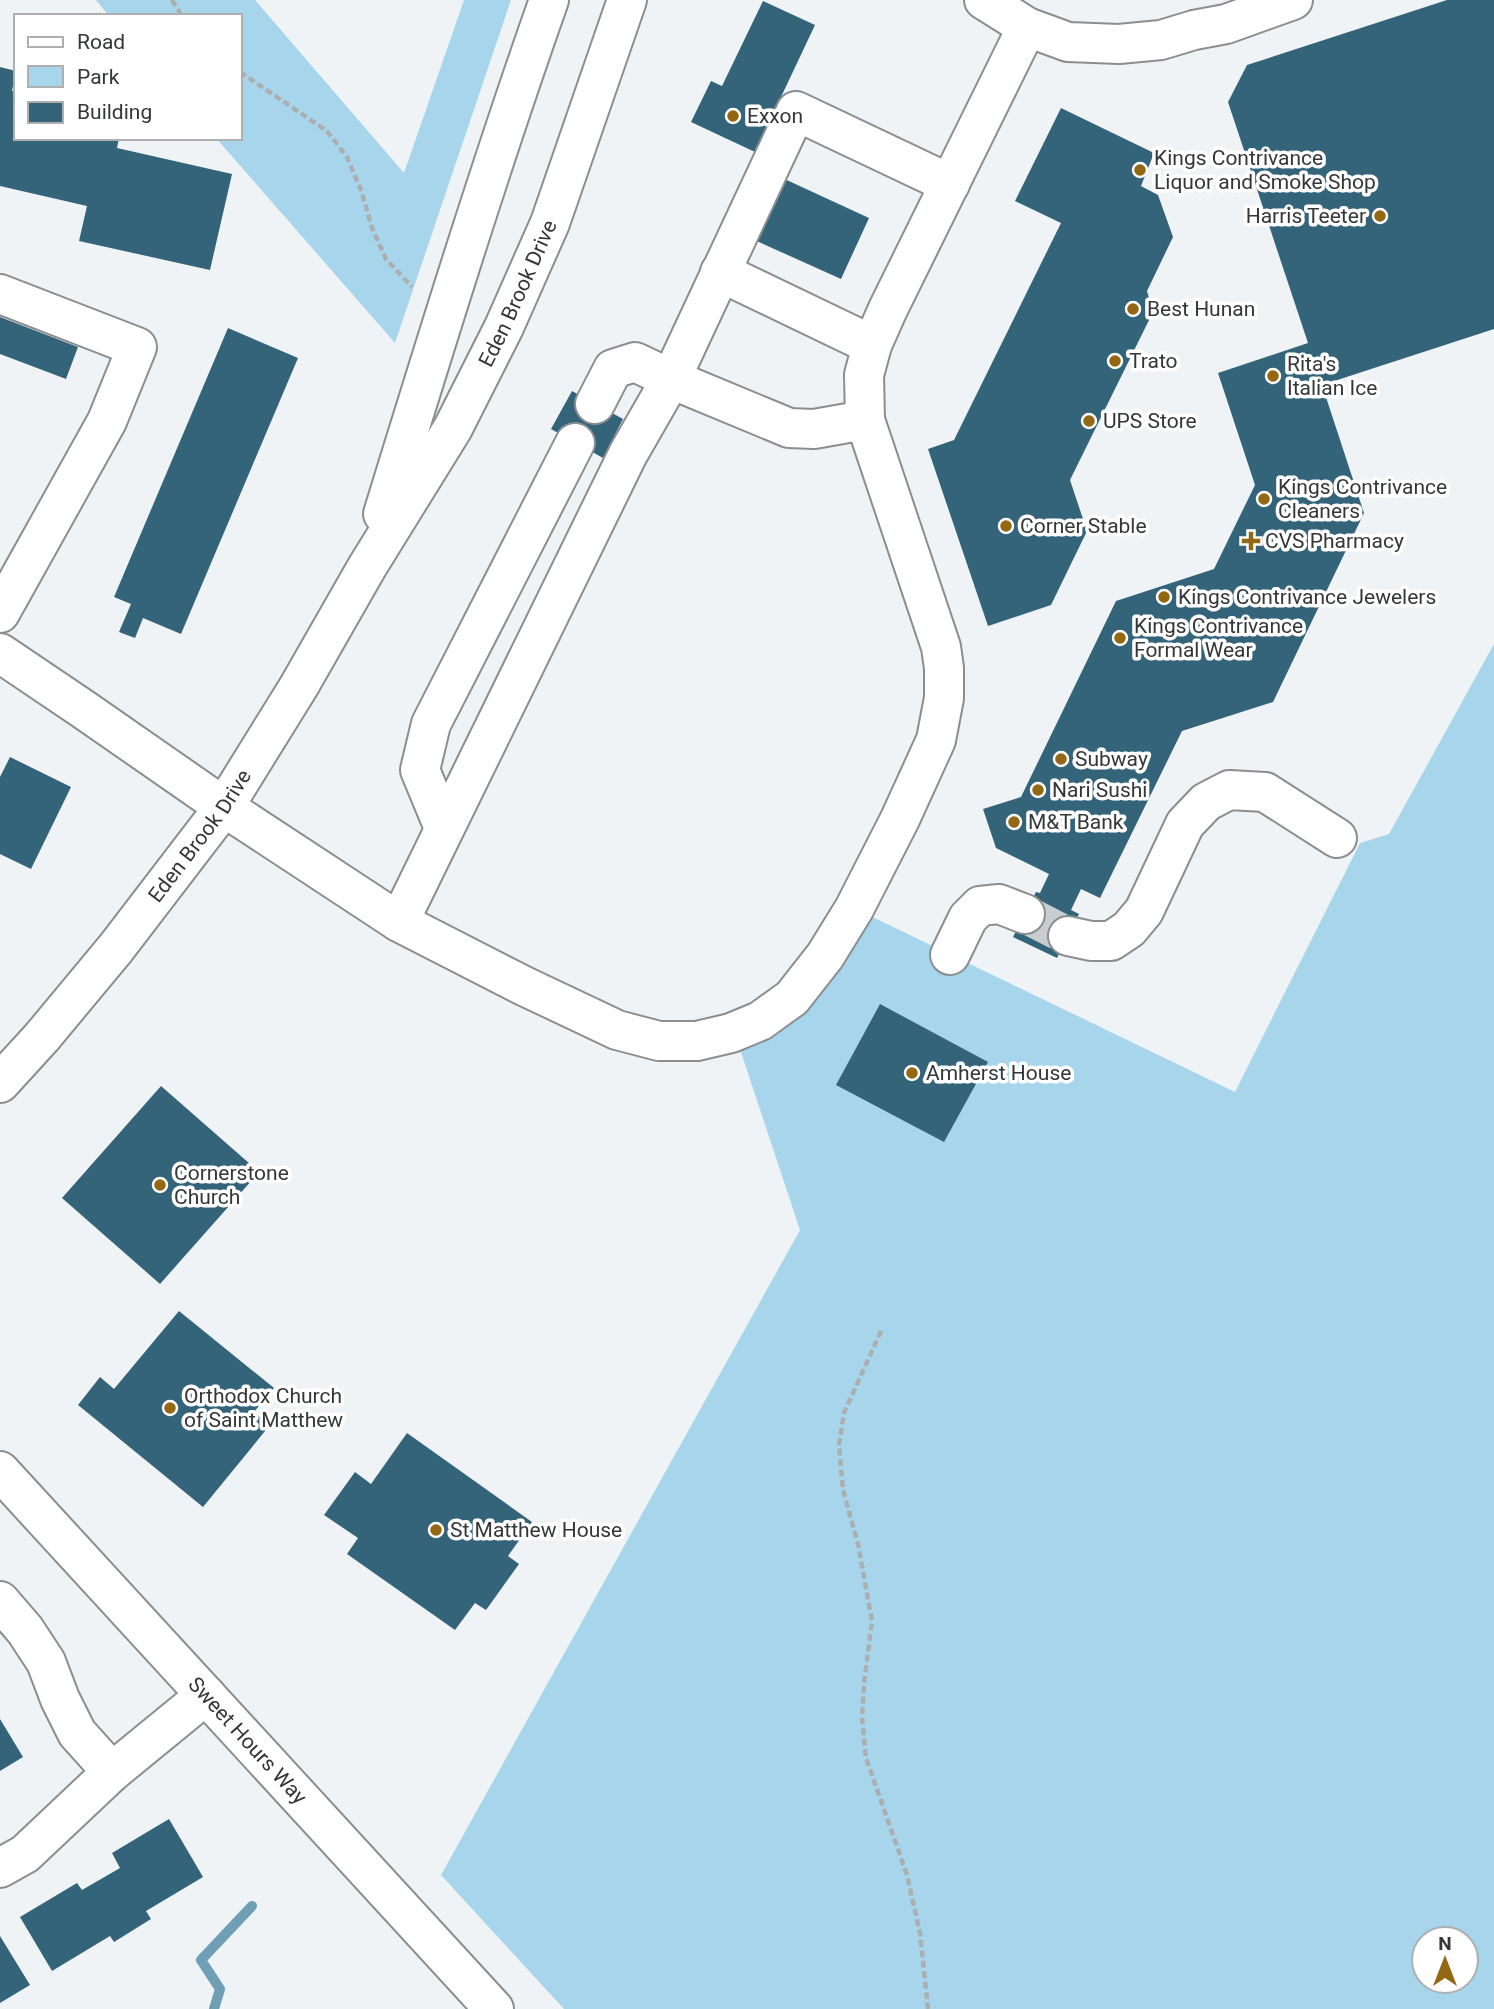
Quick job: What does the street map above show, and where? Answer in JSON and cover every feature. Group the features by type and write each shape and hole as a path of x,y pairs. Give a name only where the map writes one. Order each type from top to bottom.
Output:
{"street":[{"name":"Eden Brook Drive","path":"368,566 511,110 550,0"},
{"name":"Eden Brook Drive","path":"0,1083 116,948 224,807 453,428 504,327 550,223 627,0"},
{"path":"984,0 1027,27 1074,43 1161,40 1226,24 1293,0"},
{"path":"0,653 224,807 399,922 524,986 617,1030 659,1041 697,1041 731,1033 760,1021 792,998 825,956 854,909 936,740 944,698 941,647 865,420 864,375 872,345 1027,27"},
{"path":"399,922 628,454 671,379 796,111 950,184"},
{"path":"720,272 872,345"},
{"path":"0,295 136,347 107,421 0,613"},
{"path":"594,404 613,369 635,362 789,428 814,429 865,420"},
{"path":"444,828 420,770 431,724 575,443"},
{"path":"1068,936 1091,941 1111,941 1129,929 1144,911 1185,824 1206,802 1229,790 1265,792 1337,838"},
{"path":"950,955 968,918 980,906 999,904 1025,914"},
{"name":"Sweet Hours Way","path":"0,1471 494,2009"},
{"path":"0,1601 25,1630 46,1662 77,1733 111,1772"},
{"path":"0,1868 25,1854 111,1772 205,1695"}],"path":[{"path":"242,73 327,131 347,157 386,259 412,287 447,311"},
{"path":"881,1331 844,1413 839,1445 843,1490 858,1544 872,1621 862,1718 866,1758 907,1875 920,1933 928,2009"}],"green space":[{"path":"96,0 255,0 404,173 464,0 511,0 395,343 218,140 242,140 242,14 107,14"},
{"path":"1494,644 1494,2009 564,2009 441,1875 800,1230 735,1034 854,908 1235,1092 1360,843 1389,834"}],"building":[{"path":"1447,0 1494,0 1494,329 1322,385 1364,513 1273,702 1182,731 1100,898 1081,889 1071,910 1079,914 1057,958 1013,937 1036,892 1040,893 1049,874 996,848 983,809 1021,797 1116,601 1214,569 1255,485 1218,373 1308,343 1228,102 1247,65"},
{"path":"763,1 815,25 755,152 691,122 711,81 722,86"},
{"path":"0,67 14,70 14,140 119,140 117,148 232,174 210,270 79,241 87,206 0,186"},
{"path":"1061,108 1154,153 1141,186 1158,195 1173,237 1147,291 1153,312 1070,480 1087,531 1051,605 988,626 928,449 954,440 1061,223 1015,201"},
{"name":"Exxon","path":"778,176 869,218 841,279 750,238"},
{"path":"0,317 78,347 66,379 0,354"},
{"path":"228,328 298,358 181,634 143,618 135,638 119,632 131,604 114,597"},
{"path":"572,391 623,419 603,458 551,429"},
{"path":"10,757 71,787 31,869 0,854 0,777"},
{"name":"Amherst House","path":"880,1004 988,1062 944,1142 836,1085"},
{"name":"Cornerstone Church","path":"161,1086 259,1172 160,1284 62,1198"},
{"name":"Orthodox Church of Saint Matthew","path":"179,1311 274,1388 254,1412 270,1425 203,1507 78,1405 100,1377 114,1389"},
{"name":"St Matthew House","path":"407,1433 532,1522 508,1556 519,1564 486,1610 475,1603 455,1630 347,1554 358,1538 324,1515 355,1472 371,1484"},
{"path":"0,1719 23,1757 0,1771"},
{"path":"169,1819 203,1877 146,1911 151,1919 114,1942 110,1936 52,1971 20,1917 77,1883 82,1890 120,1868 112,1853"},
{"path":"0,1936 30,1985 0,2003"}],"waterway":[{"path":"214,2009 220,1989 201,1960 252,1906"}],"tunnel":[{"path":"1025,914 1068,936"}],"place":[{"name":"Exxon","path":"733,116"},
{"name":"Kings Contrivance Liquor and Smoke Shop","path":"1140,170"},
{"name":"Harris Teeter","path":"1380,216"},
{"name":"Best Hunan","path":"1133,309"},
{"name":"Trato","path":"1115,361"},
{"name":"Rita's Italian Ice","path":"1273,376"},
{"name":"UPS Store","path":"1089,421"},
{"name":"Kings Contrivance Cleaners","path":"1264,499"},
{"name":"Corner Stable","path":"1006,526"},
{"name":"CVS Pharmacy","path":"1251,541"},
{"name":"Kings Contrivance Jewelers","path":"1164,597"},
{"name":"Kings Contrivance Formal Wear","path":"1120,638"},
{"name":"Subway","path":"1061,759"},
{"name":"Nari Sushi","path":"1038,790"},
{"name":"M&T Bank","path":"1014,822"},
{"name":"Amherst House","path":"912,1073"},
{"name":"Cornerstone Church","path":"160,1185"},
{"name":"Orthodox Church of Saint Matthew","path":"170,1408"},
{"name":"St Matthew House","path":"436,1530"}]}
